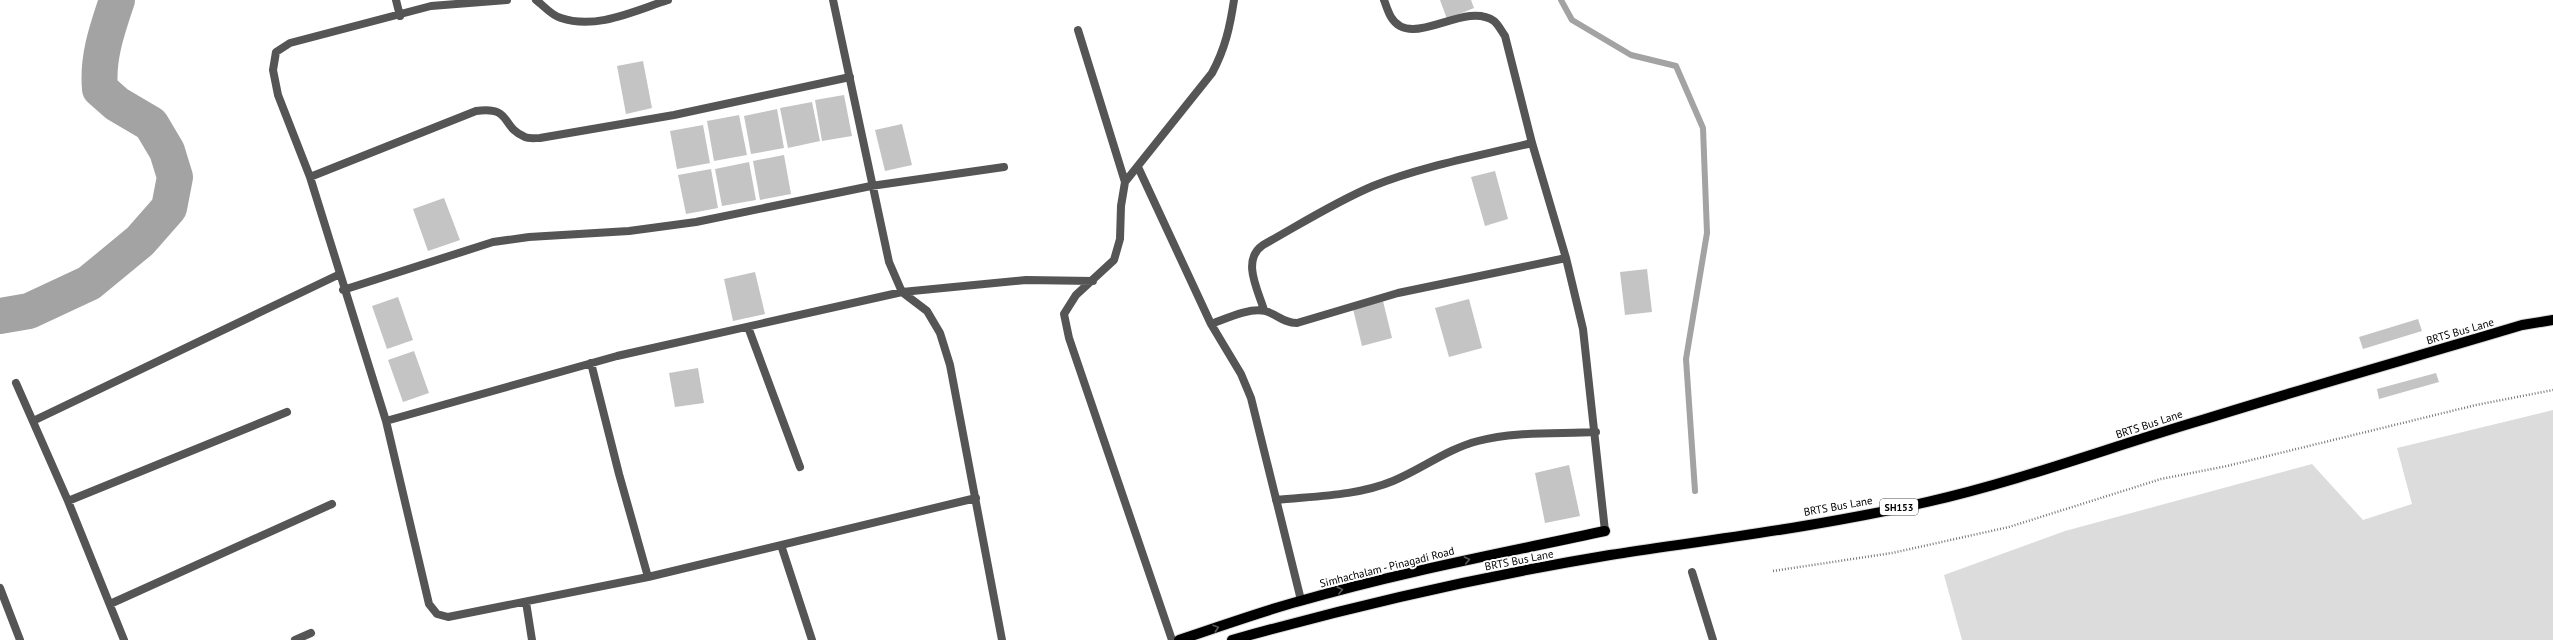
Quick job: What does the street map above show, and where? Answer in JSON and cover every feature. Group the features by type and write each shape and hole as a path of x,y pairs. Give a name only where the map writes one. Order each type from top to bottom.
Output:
{"main road":[{"name":"BRTS Bus Lane","path":"1232,640 1318,616 1417,592 1609,556 1774,530 1927,502 2066,464 2199,420 2522,325 2553,320"},
{"name":"Simhachalam - Pinagadi Road","path":"1179,640 1300,600 1448,564 1605,532"}],"street":[{"path":"396,0 400,16"},
{"path":"507,0 431,6 400,16 290,43 276,52 273,70 278,95 310,177 340,274 343,290 386,421 430,604 437,614 448,617 648,577 976,498"},
{"path":"536,0 560,18 588,22 613,18 668,0"},
{"path":"833,0 850,77 871,186 889,262 902,292 927,311 940,333 950,365 1002,640"},
{"path":"1125,182 1212,73 1222,54 1228,34 1234,0"},
{"path":"1384,0 1391,18 1400,27 1413,30 1474,14 1494,21 1505,36 1532,143 1566,258 1584,329 1596,432 1600,500 1605,532"},
{"path":"1078,30 1125,182 1120,206 1120,239 1114,260 1076,295 1067,307 1064,314 1065,324 1172,640"},
{"path":"310,177 476,111 489,109 500,112 516,132 525,138 540,138 674,116 850,77"},
{"path":"1264,310 1251,264 1256,250 1263,245 1351,196 1399,176 1532,143"},
{"path":"343,290 493,242 529,237 629,231 696,222 871,186 1004,167"},
{"path":"1138,167 1211,324 1241,374 1251,398 1300,600"},
{"path":"1211,324 1249,312 1264,310 1284,321 1296,323 1398,293 1566,258"},
{"path":"33,421 340,274"},
{"path":"386,421 591,363 902,292 1026,280 1092,281"},
{"path":"748,327 800,467"},
{"path":"591,363 619,474 648,577"},
{"path":"16,384 68,501 124,640"},
{"path":"68,501 287,412"},
{"path":"1276,500 1357,491 1392,482 1452,451 1478,441 1513,436 1596,432"},
{"path":"110,604 332,504"},
{"path":"780,545 812,640"},
{"path":"1692,572 1713,640"},
{"path":"0,588 20,640"},
{"path":"526,602 532,640"},
{"path":"295,640 311,633"}],"path":[{"path":"1773,571 1892,554 2001,528 2161,479 2234,464 2476,405 2553,390"}],"shaded area":[{"path":"2553,410 2553,640 1962,640 1944,575 2065,531 2312,464 2363,520 2412,504 2397,448"}],"building":[{"path":"1440,0 1471,0 1474,8 1447,19"},
{"path":"643,61 652,108 626,114 617,66"},
{"path":"844,95 852,136 822,141 815,100"},
{"path":"812,102 820,141 788,148 780,108"},
{"path":"777,109 784,148 751,154 744,116"},
{"path":"739,115 747,155 714,161 707,121"},
{"path":"902,124 912,165 885,171 875,130"},
{"path":"703,125 710,163 677,169 670,131"},
{"path":"784,155 791,194 760,200 753,161"},
{"path":"749,162 756,200 722,206 715,169"},
{"path":"711,169 718,208 686,214 678,175"},
{"path":"1495,171 1508,219 1485,226 1471,177"},
{"path":"444,198 460,240 428,251 413,209"},
{"path":"1647,269 1652,312 1625,315 1620,272"},
{"path":"755,272 765,314 733,321 724,279"},
{"path":"398,297 413,340 387,349 372,306"},
{"path":"1469,299 1482,348 1449,357 1435,308"},
{"path":"1383,301 1392,338 1362,346 1353,309"},
{"path":"2418,319 2422,331 2363,349 2359,337"},
{"path":"414,351 429,393 403,402 388,360"},
{"path":"698,368 704,403 675,407 669,373"},
{"path":"2436,373 2439,382 2379,399 2377,389"},
{"path":"1569,465 1580,516 1545,523 1535,473"}],"waterway":[{"path":"0,316 29,311 89,283 140,241 169,208 175,177 167,151 151,124 117,104 100,89 99,78 101,55 106,33 117,0"},
{"path":"1561,0 1572,20 1631,55 1676,66 1703,128 1707,233 1686,359 1695,491"}]}
